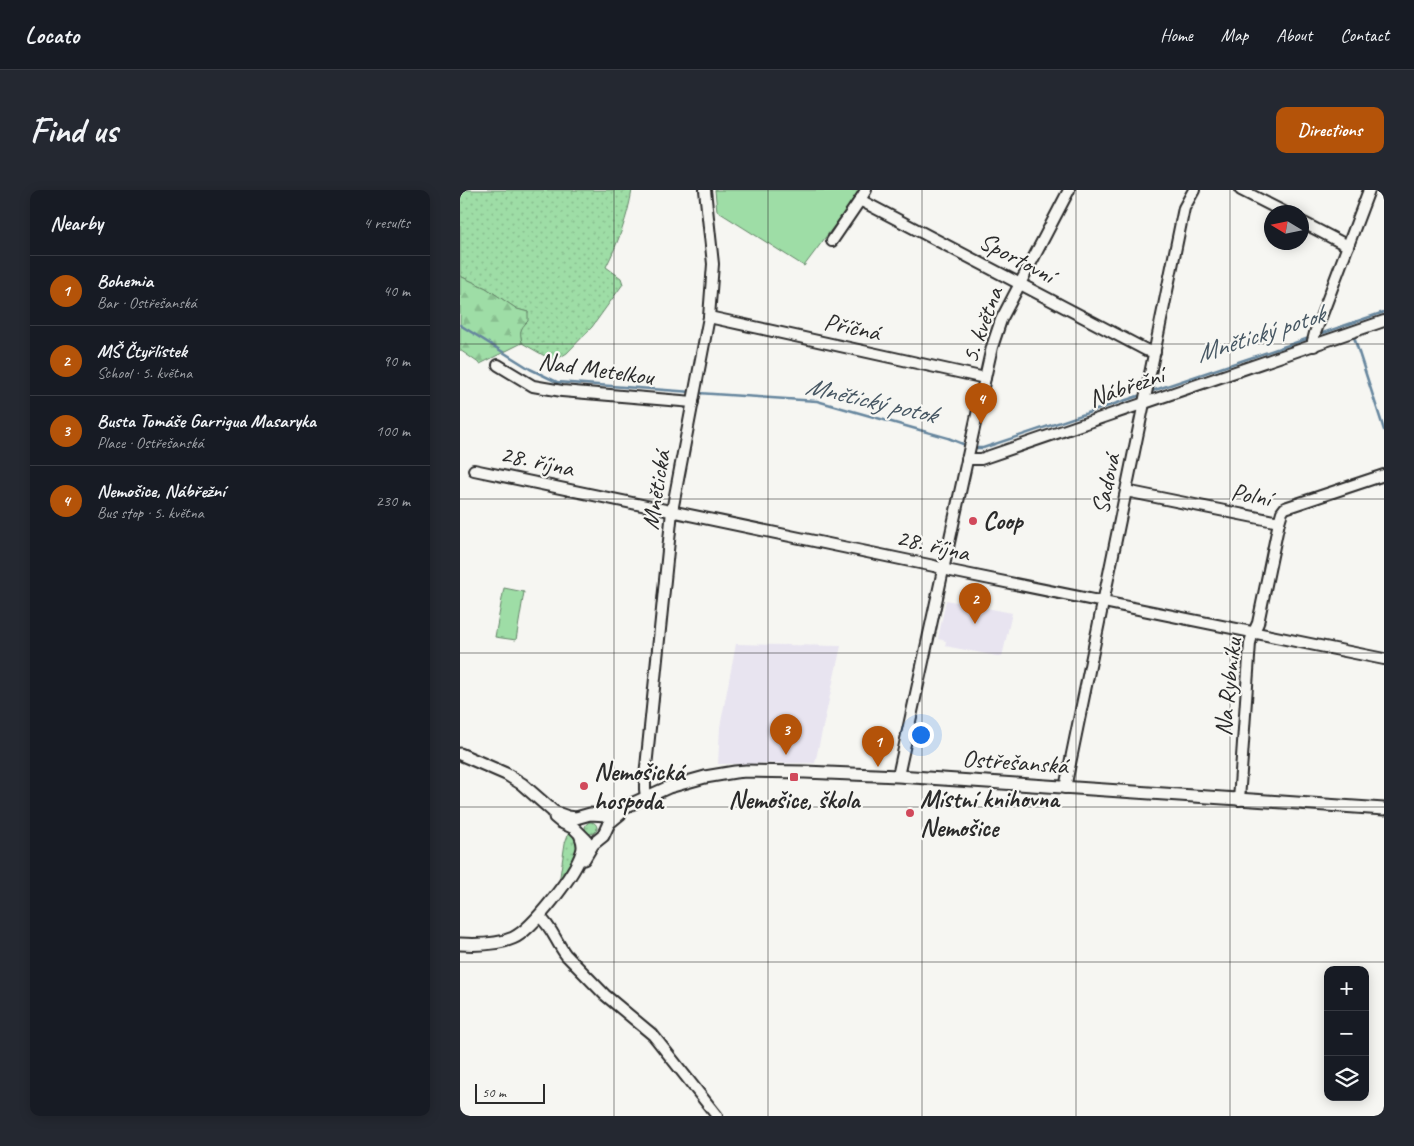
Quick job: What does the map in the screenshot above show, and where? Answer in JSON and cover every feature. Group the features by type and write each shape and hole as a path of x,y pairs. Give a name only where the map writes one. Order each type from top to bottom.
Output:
{"street":[{"name":"Mnětická","path":"642,800 672,511 710,317 713,264 705,190"},
{"path":"832,241 866,190"},
{"name":"5. května","path":"898,776 992,347 1001,320 1069,190"},
{"name":"Sadová","path":"1065,788 1184,208 1194,190"},
{"path":"1242,190 1271,205"},
{"path":"1314,340 1369,190"},
{"name":"Sportovní","path":"860,200 1146,350 1155,352"},
{"path":"1309,226 1348,246"},
{"name":"Příčná","path":"710,317 985,378"},
{"name":"Nábřežní","path":"968,457 981,459 1146,396 1314,340 1352,332 1384,321"},
{"name":"Nad Metelkou","path":"498,365 533,386 562,391 693,402"},
{"name":"28. října","path":"474,470 1103,603 1384,659"},
{"name":"Polní","path":"1126,491 1279,522 1285,508 1384,475"},
{"name":"Na Rybníku","path":"1239,800 1250,644 1258,623 1279,522"},
{"path":"460,754 506,774 522,784 554,812 568,817 607,815 642,800"},
{"name":"Ostřešanská","path":"642,800 669,787 705,777 735,772 805,772 898,776 1384,809"},
{"path":"460,944 487,944 505,941 526,931 584,859 611,821 642,800"},
{"path":"542,802 559,820 574,828 583,842 582,852 571,873"},
{"path":"589,815 598,816 603,820 605,827 602,835 590,841 580,836 578,826 581,819 589,815"},
{"path":"539,916 549,926 566,954 605,995 653,1035 717,1116"}],"shaded area":[{"path":"946,600 1012,613 1002,657 945,646 946,641 938,639"},
{"path":"736,644 841,646 815,763 718,764 720,727"}],"green space":[{"path":"460,190 632,190 622,229 606,267 621,278 623,284 592,327 567,353 559,358 553,359 543,355 522,343 520,333 528,312 517,309 486,288 460,276"},
{"path":"715,190 861,190 804,266 717,211"},
{"path":"460,276 486,288 517,309 528,312 528,321 521,331 522,343 480,364 460,350"},
{"path":"504,588 524,592 516,640 495,637"},
{"path":"591,822 597,828 591,834 585,828"},
{"path":"570,829 578,839 579,853 559,883 565,843"}],"waterway":[{"name":"Mnětický potok","path":"1317,335 1384,312"},
{"name":"Mnětický potok","path":"460,325 530,369 557,382 692,392"},
{"path":"1353,334 1384,430"},
{"name":"Mnětický potok","path":"1149,392 1312,337"},
{"name":"Mnětický potok","path":"698,393 817,401 948,438 968,446"},
{"name":"Mnětický potok","path":"973,448 983,448 1144,394"}],"place":[{"name":"Nemošice, Nábřežní","path":"981,424"},
{"name":"Coop","path":"973,521"},
{"name":"MŠ Čtyřlístek","path":"975,624"},
{"name":"Busta Tomáše Garrigua Masaryka","path":"786,755"},
{"name":"Bohemia","path":"878,767"},
{"name":"Nemošice, škola","path":"794,777"},
{"name":"Nemošická hospoda","path":"584,786"},
{"name":"Místní knihovna Nemošice","path":"910,813"}]}
